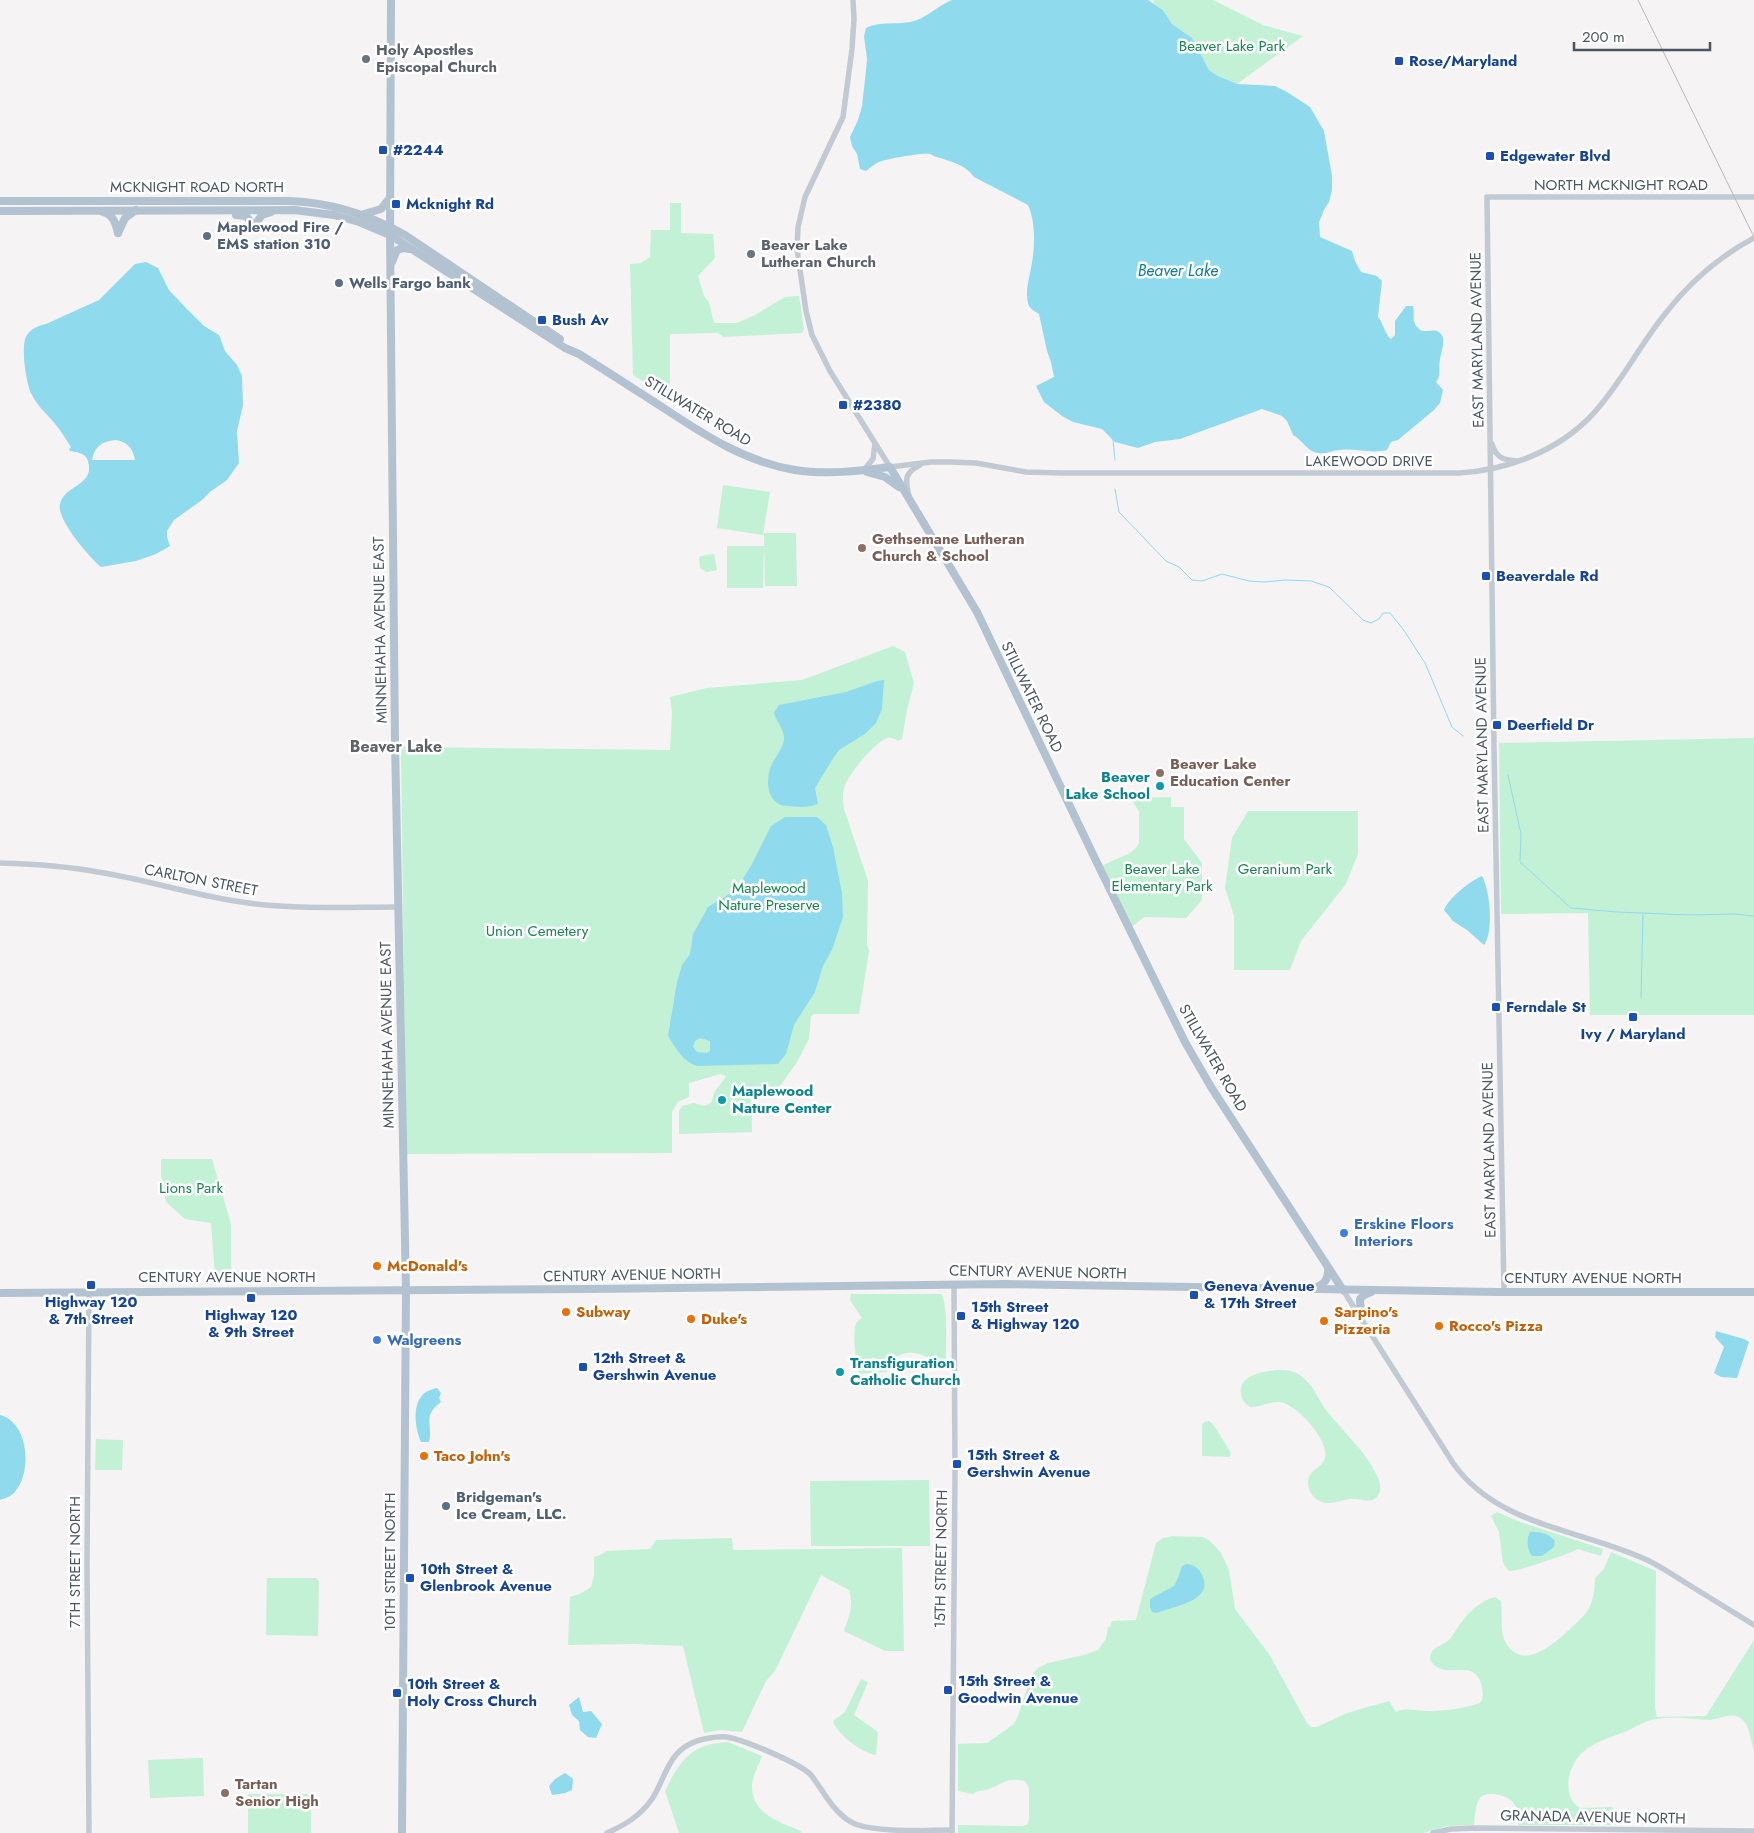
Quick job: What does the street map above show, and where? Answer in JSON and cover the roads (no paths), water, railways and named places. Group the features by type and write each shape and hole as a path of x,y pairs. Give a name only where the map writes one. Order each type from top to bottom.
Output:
{"main road":[{"name":"MINNEHAHA AVENUE EAST","path":"391,0 390,266 398,907 406,1290"},
{"path":"362,214 369,214 381,209 386,206 390,198"},
{"name":"MCKNIGHT ROAD NORTH","path":"0,201 300,201 336,206 362,214 390,226"},
{"name":"MCKNIGHT ROAD NORTH","path":"0,210 277,210 311,212 334,215 359,222 390,235"},
{"path":"96,210 112,217 118,233 125,218 136,210"},
{"path":"217,211 246,216 254,226 262,215 277,210"},
{"name":"STILLWATER ROAD","path":"390,226 450,264 579,354 701,432 748,457 796,470 827,472 862,471 890,467 977,612 1185,1042 1211,1087 1343,1290"},
{"name":"STILLWATER ROAD","path":"390,235 565,348 579,354"},
{"path":"390,266 393,255 397,250 403,248 411,249"},
{"path":"862,471 885,477 905,492"},
{"path":"1308,1290 1325,1282 1328,1276 1328,1266"},
{"name":"CENTURY AVENUE NORTH","path":"0,1292 954,1284 1504,1292 1754,1292"},
{"name":"10TH STREET NORTH","path":"402,1833 406,1290"},
{"path":"1361,1318 1359,1304 1361,1298 1364,1294 1375,1290"}],"street":[{"path":"853,0 853,42 843,117 805,197 798,227 797,248 806,311 812,335 830,371 890,467"},
{"name":"NORTH MCKNIGHT ROAD","path":"1487,197 1754,197"},
{"name":"EAST MARYLAND AVENUE","path":"1487,197 1504,1292"},
{"name":"LAKEWOOD DRIVE","path":"890,467 927,462 976,463 1026,472 1062,473 1453,473 1491,470 1548,449 1592,415 1608,396 1666,312 1703,273 1754,238"},
{"path":"1490,434 1494,450 1498,456 1504,460 1519,461"},
{"path":"862,471 873,459 876,450 875,442"},
{"path":"911,503 907,488 908,473 910,470 927,462"},
{"name":"CARLTON STREET","path":"0,863 47,865 92,871 212,897 260,904 308,908 398,907"},
{"name":"15TH STREET NORTH","path":"952,1831 954,1284"},
{"path":"1343,1290 1454,1464 1466,1480 1482,1495 1500,1507 1518,1515 1616,1548 1653,1563 1754,1625"},
{"name":"7TH STREET NORTH","path":"89,1292 87,1573 89,1833"},
{"path":"608,1833 625,1825 638,1815 652,1799 672,1759 682,1750 690,1744 725,1737 744,1742 797,1765 810,1774 839,1812 852,1823 877,1831 952,1831"},
{"name":"GRANADA AVENUE NORTH","path":"1433,1833 1451,1829 1475,1828 1754,1831"}],"water":[{"name":"Beaver Lake","path":"952,0 1148,0 1163,10 1172,24 1192,38 1209,70 1218,76 1237,84 1275,86 1310,107 1324,131 1332,176 1332,190 1329,202 1319,222 1320,237 1352,251 1361,272 1377,276 1382,281 1378,317 1391,339 1395,335 1395,321 1406,306 1413,306 1414,320 1420,330 1438,331 1440,333 1443,342 1439,374 1436,382 1443,390 1440,403 1398,440 1391,442 1387,450 1337,450 1317,453 1310,450 1293,435 1287,421 1282,416 1262,409 1180,439 1155,442 1138,448 1115,442 1102,429 1073,422 1044,402 1036,386 1054,377 1039,314 1029,306 1027,299 1034,236 1031,212 1028,205 974,177 962,166 931,154 896,158 879,162 866,171 860,169 857,154 852,146 850,137 862,106 867,59 864,36 866,28 916,20"},
{"path":"146,262 158,268 169,290 204,326 219,335 225,351 237,365 242,376 243,405 237,431 239,463 227,480 174,520 167,531 170,546 156,554 136,561 101,567 75,538 60,511 62,498 86,478 89,466 87,458 83,454 70,451 71,447 62,433 34,399 26,374 24,347 27,335 33,329 99,300 135,264","holes":["116,440 124,442 129,447 135,460 92,460 97,448 103,443"]},
{"path":"884,680 882,709 876,723 865,734 839,750 815,788 818,804 795,807 780,805 775,801 769,791 768,778 771,766 784,742 783,731 774,713 779,705 846,692"},
{"path":"785,817 817,817 826,825 833,847 842,893 843,917 832,950 823,966 815,992 794,1025 786,1054 778,1064 697,1066 684,1058 668,1036 677,982 682,965 690,954 693,934 708,907 736,890 752,864 771,826","holes":["700,1038 710,1041 710,1051 707,1053 697,1052 693,1047 695,1041"]},
{"path":"1482,876 1485,882 1490,911 1489,931 1484,945 1453,921 1444,910 1450,900 1460,890"},
{"path":"1716,1331 1749,1342 1737,1378 1721,1377 1714,1373 1724,1347 1715,1337"},
{"path":"437,1388 441,1393 439,1398 441,1402 431,1412 429,1442 421,1442 416,1423 418,1402 426,1392"},
{"path":"0,1415 10,1420 17,1427 22,1438 26,1462 24,1474 14,1493 0,1500"},
{"path":"1530,1532 1550,1536 1555,1541 1554,1547 1542,1556 1532,1556 1528,1544"},
{"path":"1187,1564 1196,1567 1201,1573 1204,1584 1203,1591 1198,1597 1182,1605 1157,1613 1152,1612 1150,1599 1174,1586 1182,1566"},
{"path":"579,1697 583,1712 591,1711 602,1724 596,1738 588,1737 580,1730 579,1721 572,1715 569,1705"},
{"path":"565,1773 573,1779 572,1790 552,1795 549,1786 555,1779"}],"waterway":[{"path":"1113,439 1115,460"},
{"path":"1115,489 1119,512 1166,561 1179,567 1192,580 1202,581 1222,574 1249,581 1311,581 1329,587 1363,620 1371,623 1379,619 1383,613 1390,613 1425,663 1452,727 1463,736"},
{"path":"1508,775 1521,834 1520,862 1571,908 1617,912 1754,916"},
{"path":"1641,998 1643,914"}],"railway":[{"path":"1638,0 1754,237"}],"place":[{"name":"Holy Apostles Episcopal Church","path":"366,59"},
{"name":"Rose/Maryland","path":"1399,61"},
{"name":"#2244","path":"383,150"},
{"name":"Edgewater Blvd","path":"1490,156"},
{"name":"Mcknight Rd","path":"396,204"},
{"name":"Maplewood Fire / EMS station 310","path":"207,236"},
{"name":"Beaver Lake Lutheran Church","path":"751,254"},
{"name":"Wells Fargo bank","path":"339,283"},
{"name":"Bush Av","path":"542,320"},
{"name":"#2380","path":"843,405"},
{"name":"Gethsemane Lutheran Church & School","path":"862,548"},
{"name":"Beaverdale Rd","path":"1486,576"},
{"name":"Deerfield Dr","path":"1497,725"},
{"name":"Beaver Lake Education Center","path":"1160,773"},
{"name":"Beaver Lake School","path":"1160,786"},
{"name":"Ferndale St","path":"1496,1007"},
{"name":"Ivy / Maryland","path":"1633,1017"},
{"name":"Maplewood Nature Center","path":"722,1100"},
{"name":"Erskine Floors Interiors","path":"1344,1233"},
{"name":"McDonald's","path":"377,1266"},
{"name":"Highway 120 & 7th Street","path":"91,1285"},
{"name":"Geneva Avenue & 17th Street","path":"1194,1295"},
{"name":"Highway 120 & 9th Street","path":"251,1298"},
{"name":"Subway","path":"566,1312"},
{"name":"15th Street & Highway 120","path":"961,1316"},
{"name":"Duke's","path":"691,1319"},
{"name":"Sarpino's Pizzeria","path":"1324,1321"},
{"name":"Rocco's Pizza","path":"1439,1326"},
{"name":"Walgreens","path":"377,1340"},
{"name":"12th Street & Gershwin Avenue","path":"583,1367"},
{"name":"Transfiguration Catholic Church","path":"840,1372"},
{"name":"Taco John's","path":"424,1456"},
{"name":"15th Street & Gershwin Avenue","path":"957,1464"},
{"name":"Bridgeman's Ice Cream, LLC.","path":"446,1506"},
{"name":"10th Street & Glenbrook Avenue","path":"410,1578"},
{"name":"15th Street & Goodwin Avenue","path":"948,1690"},
{"name":"10th Street & Holy Cross Church","path":"397,1693"},
{"name":"Tartan Senior High","path":"225,1793"}],"district":[{"name":"Beaver Lake","path":"396,746"}],"park label":[{"name":"Beaver Lake Park","path":"1232,46"},
{"name":"Geranium Park","path":"1285,869"},
{"name":"Beaver Lake Elementary Park","path":"1162,878"},
{"name":"Maplewood Nature Preserve","path":"769,896"},
{"name":"Union Cemetery","path":"537,931"},
{"name":"Lions Park","path":"191,1188"}]}
